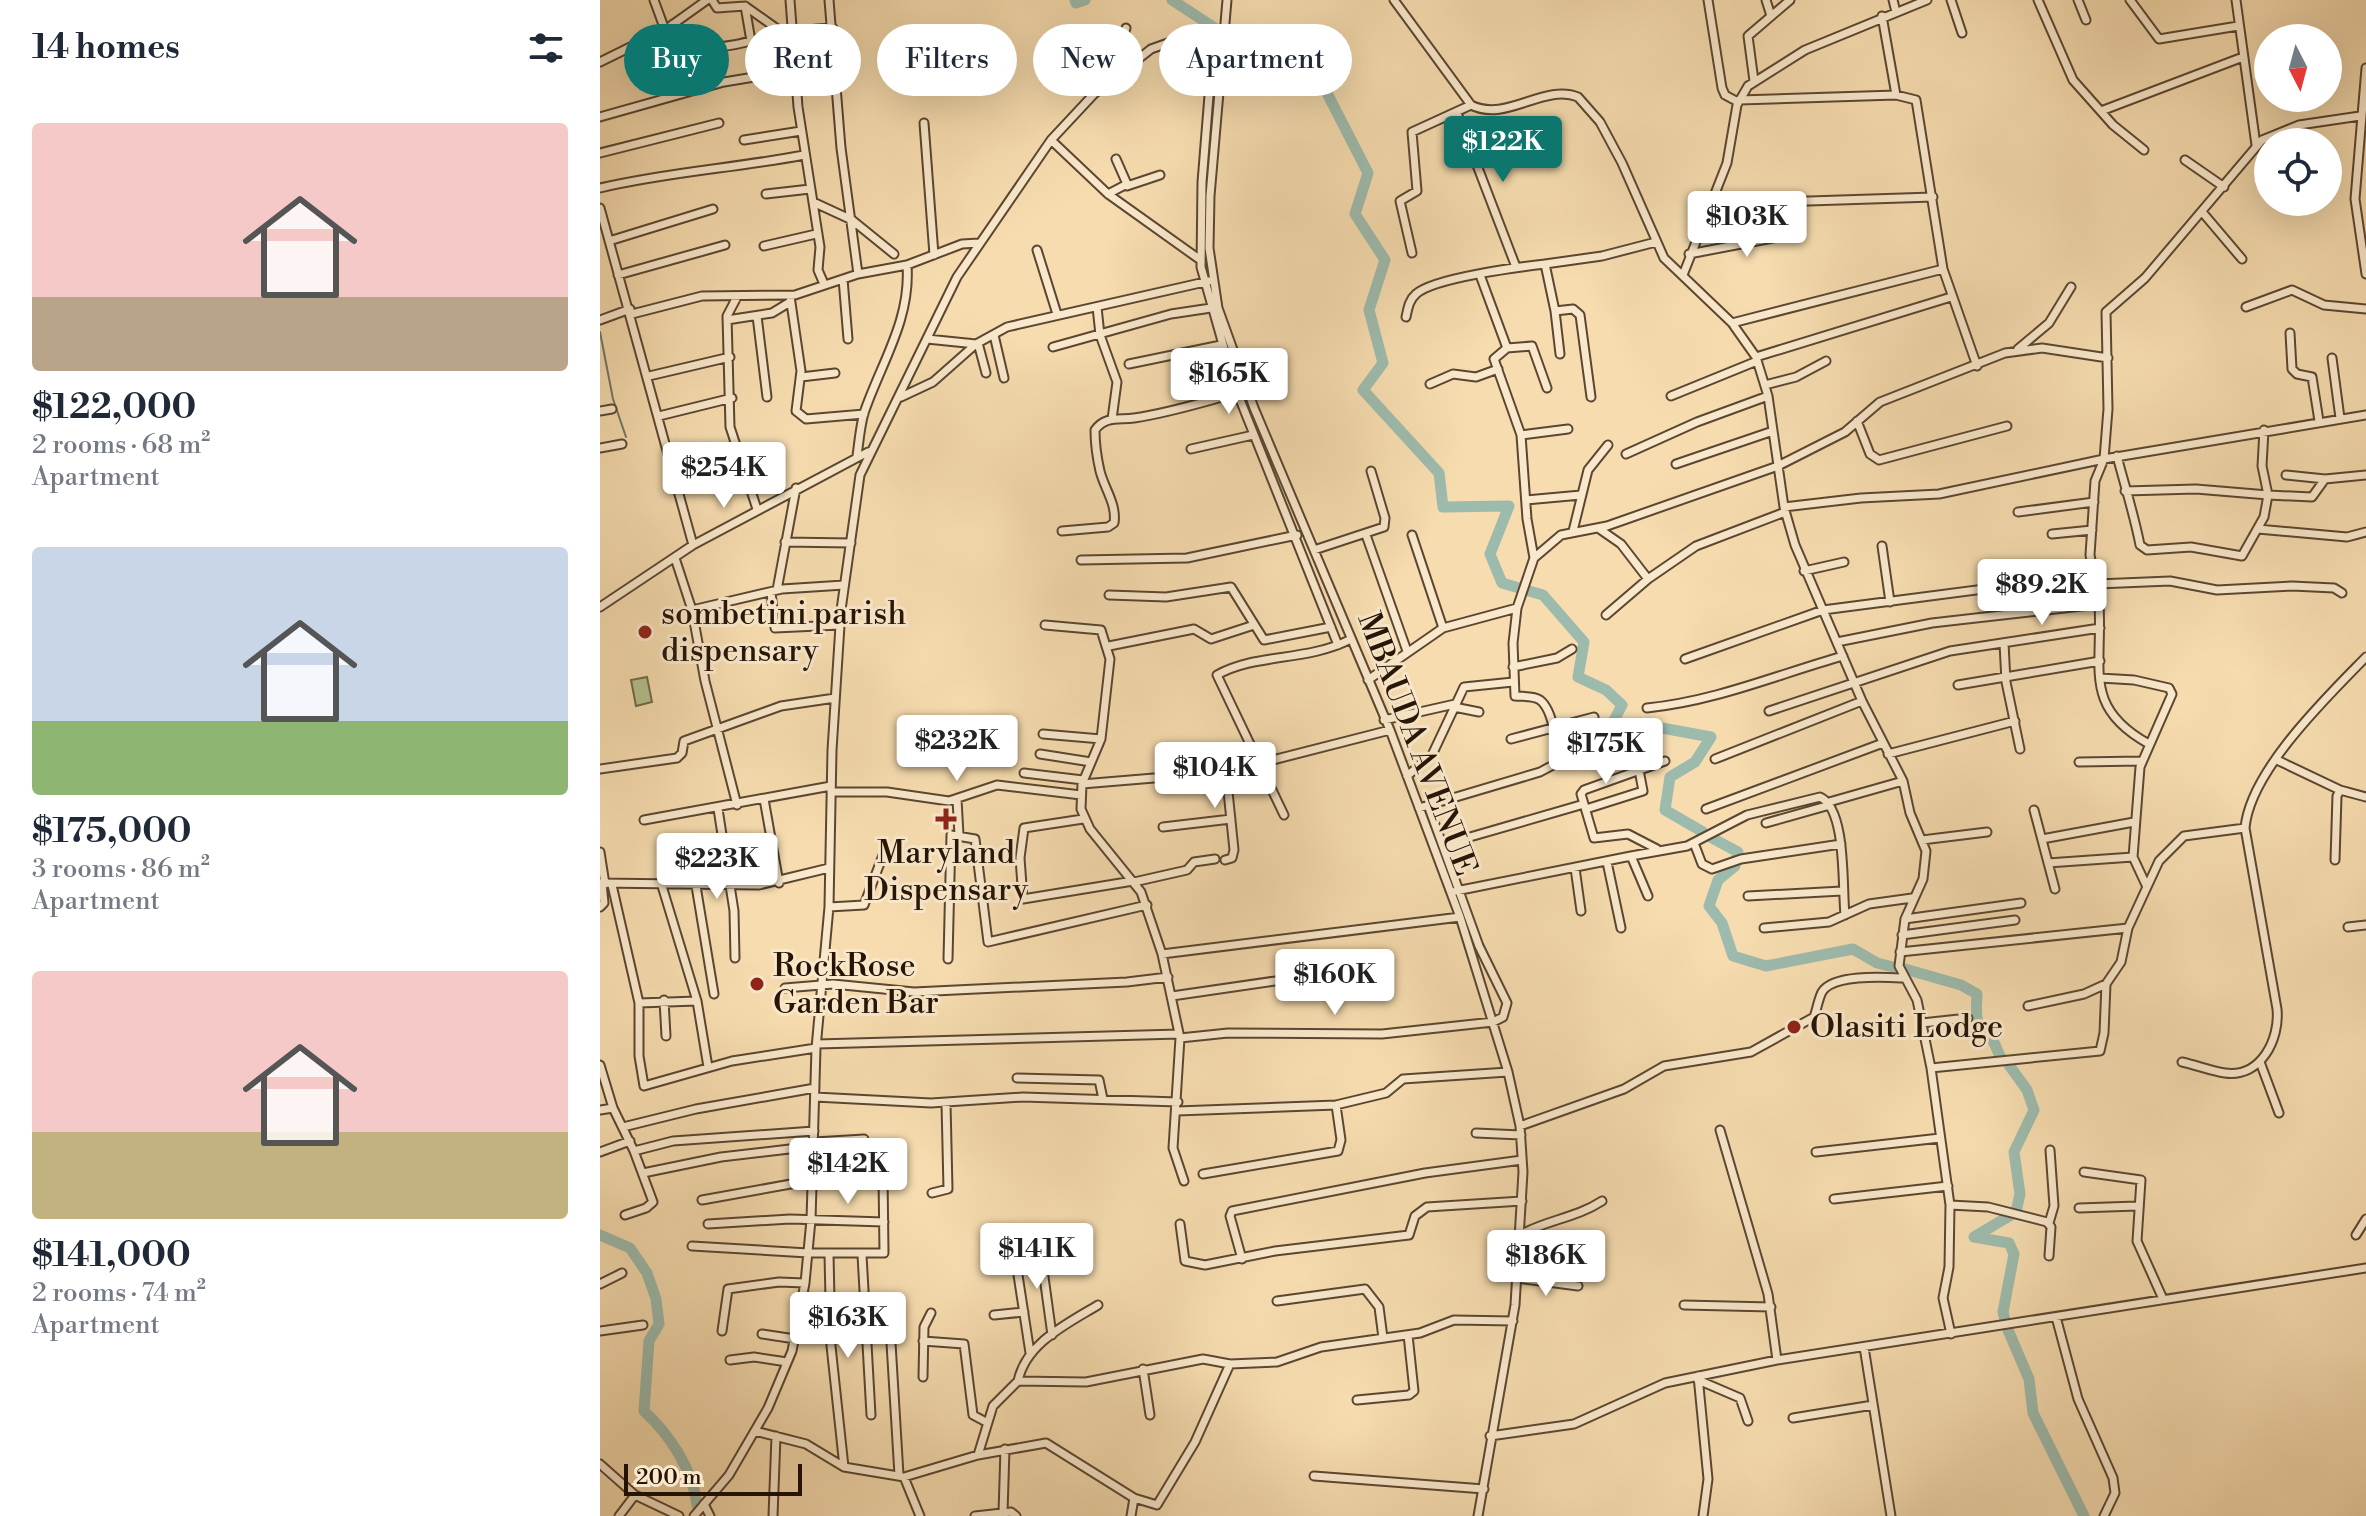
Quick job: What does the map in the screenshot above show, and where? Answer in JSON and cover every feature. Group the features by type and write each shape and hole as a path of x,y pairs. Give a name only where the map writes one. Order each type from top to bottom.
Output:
{"street":[{"path":"654,0 663,24"},
{"path":"673,24 710,0 717,8 745,6 770,24"},
{"path":"790,0 792,24"},
{"path":"829,0 832,24"},
{"name":"MBAUDA AVENUE","path":"1225,24 1227,0"},
{"path":"1394,0 1471,105 1488,109 1556,94 1578,97 1600,122 1622,163 1664,258 1732,323 1756,359 1768,396 1784,509 1804,571 1862,701 1903,781 1910,813 1922,840 1926,870 1905,919 1900,952 1902,978 1913,991 1922,1023 1948,1186 1949,1267 1943,1298 1951,1334"},
{"path":"1708,0 1723,92 1739,101 1896,95 1910,96 1917,103 1943,269 1977,366"},
{"path":"1766,0 1771,16"},
{"path":"1754,81 1748,36 1790,0"},
{"path":"1893,0 1896,12"},
{"path":"1683,275 1727,163 1739,101 1754,81 1805,50 1927,0"},
{"path":"1951,0 1962,33"},
{"path":"2038,0 2073,80 2101,111 2144,150"},
{"path":"2078,0 2086,20"},
{"path":"2130,0 2159,39 2238,26"},
{"path":"2236,0 2254,131"},
{"path":"745,6 748,24"},
{"path":"1882,16 1896,95"},
{"path":"600,62 624,50"},
{"path":"2101,111 2243,57"},
{"path":"2366,68 2355,199 2366,274"},
{"path":"600,117 745,78"},
{"path":"798,96 804,155 820,247 818,270 824,284"},
{"path":"838,96 841,148 852,220 852,247 858,274"},
{"path":"694,1516 729,1475 755,1431 795,1339 805,1283 815,1144 817,1046 829,907 835,698 855,490 868,452 899,397 957,277 1051,140 1093,96"},
{"path":"1209,96 1199,259 1209,281 1211,308 1237,393 1338,645"},
{"name":"MBAUDA AVENUE","path":"1217,96 1211,148 1209,281 1239,368 1390,730 1460,917 1508,1072 1520,1130 1522,1201 1513,1321 1478,1516"},
{"path":"1412,253 1400,200 1417,191 1412,132 1471,105"},
{"path":"1457,113 1516,267"},
{"path":"2290,128 2362,120"},
{"path":"600,153 719,123"},
{"path":"924,123 934,255"},
{"path":"744,140 801,131"},
{"path":"1051,140 1108,194 1199,259"},
{"path":"2149,744 2125,730 2104,705 2100,678 2099,604 2097,584 2092,575 2092,530 2095,481 2104,459 2108,358 2106,312 2145,278 2169,247 2203,213 2254,148"},
{"path":"600,188 639,179 804,155"},
{"path":"1116,159 1127,186"},
{"path":"2185,160 2224,187"},
{"path":"1108,194 1160,175"},
{"path":"766,194 810,189"},
{"path":"1711,204 1933,197"},
{"path":"813,202 852,220 894,254"},
{"path":"600,208 649,376 693,545"},
{"path":"609,241 713,209"},
{"path":"2203,213 2242,259"},
{"path":"1689,254 1799,233"},
{"path":"764,246 816,234"},
{"path":"1406,317 1409,303 1421,290 1516,267 1602,256 1656,242"},
{"path":"727,320 777,311 790,299 824,284 907,265 962,244 979,243"},
{"path":"618,275 725,245"},
{"path":"1037,250 1057,314"},
{"path":"1545,264 1560,354"},
{"path":"857,456 864,414 899,332 906,296 907,265"},
{"path":"1732,323 1943,269"},
{"path":"1480,275 1507,348"},
{"path":"843,279 848,339"},
{"path":"899,397 945,374 977,344 1017,324 1209,281"},
{"path":"1534,558 1551,542 1573,531 1598,528 1778,466 1845,432 1888,399 2017,350 2055,316 2071,287"},
{"path":"2246,307 2292,290 2332,307 2366,309"},
{"path":"600,320 695,297 790,299"},
{"path":"737,297 727,320 732,398 730,427 757,509"},
{"path":"1671,396 1756,359 1951,297"},
{"path":"790,299 801,377 795,406 802,418 864,414"},
{"path":"1097,307 1100,335 1117,382 1112,419"},
{"path":"1053,347 1171,314 1211,308"},
{"path":"1555,311 1573,309 1580,315 1591,397"},
{"path":"757,316 767,397"},
{"path":"2290,333 2292,369 2297,374 2312,377 2319,421"},
{"path":"994,335 1004,378"},
{"path":"927,339 977,344"},
{"path":"977,344 986,373"},
{"path":"1129,364 1221,345"},
{"path":"1419,808 1553,768 1557,758 1552,726 1541,701 1515,696 1513,667 1517,608 1534,558 1521,435 1495,356 1507,348 1532,346 1547,388"},
{"path":"2017,350 2054,349 2108,358"},
{"path":"649,376 730,357"},
{"path":"2332,358 2340,418"},
{"path":"1765,385 1796,377 1826,361"},
{"path":"1430,384 1453,374 1476,377 1498,369"},
{"path":"801,377 835,373"},
{"path":"1062,531 1108,527 1114,523 1115,511 1100,472 1095,435 1097,426 1112,419 1161,413 1237,393"},
{"path":"1626,454 1713,415 1768,396"},
{"path":"659,416 732,398"},
{"path":"600,411 612,409"},
{"path":"1606,615 1648,579 1696,546 1784,509 1861,498 1939,494 2117,456 2366,415"},
{"path":"1857,421 1870,454 1879,460 2007,426"},
{"path":"1521,435 1568,429"},
{"path":"2117,456 2125,491 2135,510 2139,542 2144,549 2191,547 2238,557 2245,554 2265,513 2268,495 2262,466 2264,430"},
{"path":"1676,464 1773,431"},
{"path":"1191,449 1253,435"},
{"path":"600,448 622,444"},
{"path":"1573,531 1591,463 1608,445"},
{"path":"600,607 693,545 868,452"},
{"path":"674,475 737,453"},
{"path":"1314,550 1381,529 1385,518 1371,471"},
{"path":"2286,475 2325,479 2366,475"},
{"path":"2125,491 2196,489 2312,497 2325,479"},
{"path":"796,488 774,591 775,628 840,625"},
{"path":"1526,500 1581,495"},
{"path":"2018,512 2094,502"},
{"path":"1598,528 1621,544 1648,579"},
{"path":"2258,529 2347,537 2366,532"},
{"path":"2052,534 2092,530"},
{"path":"1081,560 1187,558 1306,533"},
{"path":"1366,535 1407,651"},
{"path":"1412,535 1443,628"},
{"path":"785,542 851,543"},
{"path":"1882,546 1890,602"},
{"path":"675,558 692,610 705,681 737,805"},
{"path":"1804,571 1844,562"},
{"path":"1685,659 1823,610 2092,575"},
{"path":"2097,584 2170,581 2217,590 2280,586 2334,588 2342,593"},
{"path":"692,610 774,591 844,585"},
{"path":"1109,595 1166,597 1231,587 1260,637 1269,641 1331,627"},
{"path":"1837,642 1932,623 2099,604"},
{"path":"1368,680 1443,628 1517,608"},
{"path":"1045,625 1101,630 1109,646 1101,739 1082,782 1083,819 1133,882 1147,905 1162,954 1180,1036 1173,1148 1184,1181"},
{"path":"1109,646 1194,629 1211,639 1254,625"},
{"path":"1769,711 1950,651 2100,628"},
{"path":"1284,815 1263,765 1217,675 1246,664 1309,656 1351,639"},
{"path":"2004,643 2006,675 2020,749"},
{"path":"1513,667 1557,658 1572,649"},
{"path":"1647,708 1716,698 1742,691 1762,679 1843,656"},
{"path":"2182,1062 2229,1073 2260,1062 2276,1038 2278,1023 2257,880 2245,828 2253,801 2297,731 2366,657"},
{"path":"1958,685 2100,661"},
{"path":"2100,678 2134,680 2171,691 2141,761 2133,857 2147,887"},
{"path":"1407,776 1432,755 1464,687 1513,682"},
{"path":"600,769 677,758 682,753 684,741 719,727 781,706 835,698"},
{"path":"1715,759 1862,701"},
{"path":"1384,720 1454,706 1479,712"},
{"path":"1511,739 1594,717"},
{"path":"1888,754 2015,721"},
{"path":"1024,773 1082,782 1226,772 1390,730"},
{"path":"1043,734 1101,739"},
{"path":"1706,809 1883,743"},
{"path":"1040,754 1091,762"},
{"path":"2277,760 2340,790 2366,797"},
{"path":"1657,849 1628,834 1596,839 1585,807 1584,790 1665,761"},
{"path":"2079,762 2141,761"},
{"path":"1445,849 1470,837 1643,791 1639,770"},
{"path":"1225,860 1232,858 1234,850 1226,772"},
{"path":"1766,823 1903,781"},
{"path":"644,820 831,789 872,791 927,800 957,799 994,785 1081,795"},
{"path":"2335,860 2337,796 2340,790"},
{"path":"1450,893 1694,843 1747,815 1815,797 1830,804 1841,844 1845,915"},
{"path":"764,799 779,883"},
{"path":"957,799 959,835"},
{"path":"600,852 605,884 639,1003 639,1056 644,1086 708,1067 817,1046 1228,1033 1382,1034 1493,1022 1507,1013 1507,1003 1483,956 1428,805"},
{"path":"718,809 735,920 735,958"},
{"path":"2034,810 2055,889"},
{"path":"1083,819 1023,830 1023,899 1133,882 1187,870 1197,861 1215,859"},
{"path":"1163,827 1231,819"},
{"path":"2042,839 2134,822"},
{"path":"2028,1006 2084,994 2106,984 2121,962 2128,928 2159,861 2180,838 2245,828"},
{"path":"1922,840 1987,832"},
{"path":"948,959 949,838 959,835 975,839 988,942 1147,905"},
{"path":"1694,843 1702,864 1709,869 1741,859 1841,844"},
{"path":"829,907 864,905 885,850"},
{"path":"1631,856 1648,896"},
{"path":"2048,863 2133,857"},
{"path":"1607,862 1621,928"},
{"path":"605,884 729,886 779,883 829,868"},
{"path":"1575,868 1581,911"},
{"path":"600,907 604,903 605,884"},
{"path":"662,886 697,1001 708,1067"},
{"path":"696,886 714,994"},
{"path":"1748,896 1842,891"},
{"path":"1764,928 1829,922 1877,902 1912,898"},
{"path":"1905,919 2021,903"},
{"path":"1162,954 1460,917"},
{"path":"1902,935 2015,920"},
{"path":"2348,927 2366,925"},
{"path":"1900,952 2128,928"},
{"path":"1172,996 1316,975"},
{"path":"1476,1133 1520,1130 1624,1089 1664,1066 1751,1052 1814,1017 1823,991 1835,983 1875,976 1902,978"},
{"path":"785,988 822,984 914,992 1111,983 1168,977"},
{"path":"1931,1068 2100,1051 2106,984"},
{"path":"664,1000 666,1036"},
{"path":"639,1003 697,1001"},
{"path":"1922,1023 1968,1018"},
{"path":"2260,1062 2279,1113"},
{"path":"600,1065 602,1080 653,1202 646,1208 625,1215"},
{"path":"1177,1111 1336,1105 1386,1093 1403,1079 1508,1072"},
{"path":"1017,1078 1099,1080 1103,1099"},
{"path":"623,1127 723,1103 815,1093 946,1103 1023,1097 1178,1102"},
{"path":"932,1193 948,1189 946,1103"},
{"path":"1203,1174 1338,1151 1341,1140 1336,1105"},
{"path":"600,1110 613,1108"},
{"path":"1720,1130 1771,1307 1777,1360"},
{"path":"634,1151 673,1141 814,1131"},
{"path":"1816,1152 1940,1138"},
{"path":"643,1173 721,1157 864,1139"},
{"path":"600,1152 630,1141"},
{"path":"2049,1256 2049,1223 2054,1206 2050,1150"},
{"path":"1242,1259 1230,1216 1232,1211 1425,1173 1522,1160"},
{"path":"2084,1172 2139,1178 2137,1241 2163,1299"},
{"path":"692,1246 862,1255 885,1251 883,1176 813,1177 702,1200"},
{"path":"1834,1199 1948,1186"},
{"path":"1180,1224 1188,1264 1409,1235 1415,1216 1427,1207 1522,1201"},
{"path":"1520,1235 1540,1223 1576,1215 1602,1201"},
{"path":"1950,1205 2001,1209 2049,1223"},
{"path":"2079,1208 2137,1206"},
{"path":"2356,1235 2366,1219"},
{"path":"708,1224 811,1220 884,1222"},
{"path":"1012,1236 1030,1353"},
{"path":"1040,1248 1052,1335"},
{"path":"829,1254 831,1346 844,1467"},
{"path":"862,1255 871,1415"},
{"path":"1490,1436 1574,1424 1655,1386 1777,1360 2366,1268"},
{"path":"600,1284 622,1273"},
{"path":"1517,1278 1578,1286"},
{"path":"722,1331 728,1289 779,1282 805,1283"},
{"path":"1277,1301 1365,1289 1379,1307 1383,1338"},
{"path":"978,1455 993,1406 1018,1381 1021,1363 1052,1335 1098,1305"},
{"path":"1684,1305 1771,1307"},
{"path":"889,1310 902,1476 920,1516"},
{"path":"994,1315 1024,1312"},
{"path":"923,1377 924,1325 931,1313"},
{"path":"2056,1317 2078,1399 2113,1478 2115,1493 2104,1516"},
{"path":"1018,1381 1086,1382 1203,1359 1230,1364 1277,1362 1309,1349 1408,1335 1454,1320 1513,1321"},
{"path":"600,1331 643,1325"},
{"path":"762,1334 795,1339"},
{"path":"1357,1400 1409,1395 1414,1391 1408,1335"},
{"path":"923,1341 964,1344 973,1415 986,1422"},
{"path":"1864,1347 1891,1516"},
{"path":"730,1360 754,1357 787,1362"},
{"path":"755,1431 806,1444 844,1467 902,1476 1005,1449 1050,1444 1134,1498 1154,1506 1160,1502 1195,1442 1230,1364"},
{"path":"1143,1369 1150,1415"},
{"path":"1698,1378 1740,1398 1748,1421"},
{"path":"1698,1378 1708,1479 1703,1516"},
{"path":"1793,1418 1873,1405"},
{"path":"773,1516 776,1436"},
{"path":"1003,1513 1005,1449"},
{"path":"601,1467 635,1495 679,1516"},
{"path":"1314,1476 1484,1489"},
{"path":"619,1516 635,1495"},
{"path":"1131,1516 1134,1498"},
{"path":"704,1504 710,1516"},
{"path":"975,1516 1003,1513 1015,1513 1016,1516"}],"green space":[{"path":"647,677 652,702 636,706 631,680"}],"waterway":[{"path":"1075,0 1076,3 1085,0"},
{"path":"1172,0 1224,34 1273,57 1321,59 1328,95 1368,173 1355,214 1385,260 1369,310 1383,363 1363,390 1439,473 1443,507 1509,506 1490,554 1502,583 1543,595 1584,642 1578,677 1606,690 1622,705 1604,740 1635,742 1662,728 1711,737 1695,762 1670,777 1665,810 1703,832"},
{"path":"600,332 613,399 626,437"},
{"path":"1712,838 1738,852 1737,856"},
{"path":"1735,866 1718,880 1709,906 1722,923 1733,956 1766,966 1853,949 1877,963 1893,967"},
{"path":"1905,969 1961,985 1977,994 1977,1020 2001,1057"},
{"path":"2005,1320 2003,1312 2014,1254 2009,1243 1974,1237 2016,1212 2020,1194 2014,1152 2034,1110 2027,1090 2009,1065"},
{"path":"600,1235 630,1248 647,1273 656,1299 659,1324 649,1341 644,1411 679,1454 691,1479 697,1505"},
{"path":"2008,1330 2029,1379 2033,1413 2084,1516"}],"place":[{"name":"sombetini parish dispensary","path":"645,632"},
{"name":"Maryland Dispensary","path":"946,819"},
{"name":"RockRose Garden Bar","path":"757,984"},
{"name":"Olasiti Lodge","path":"1794,1027"}]}
